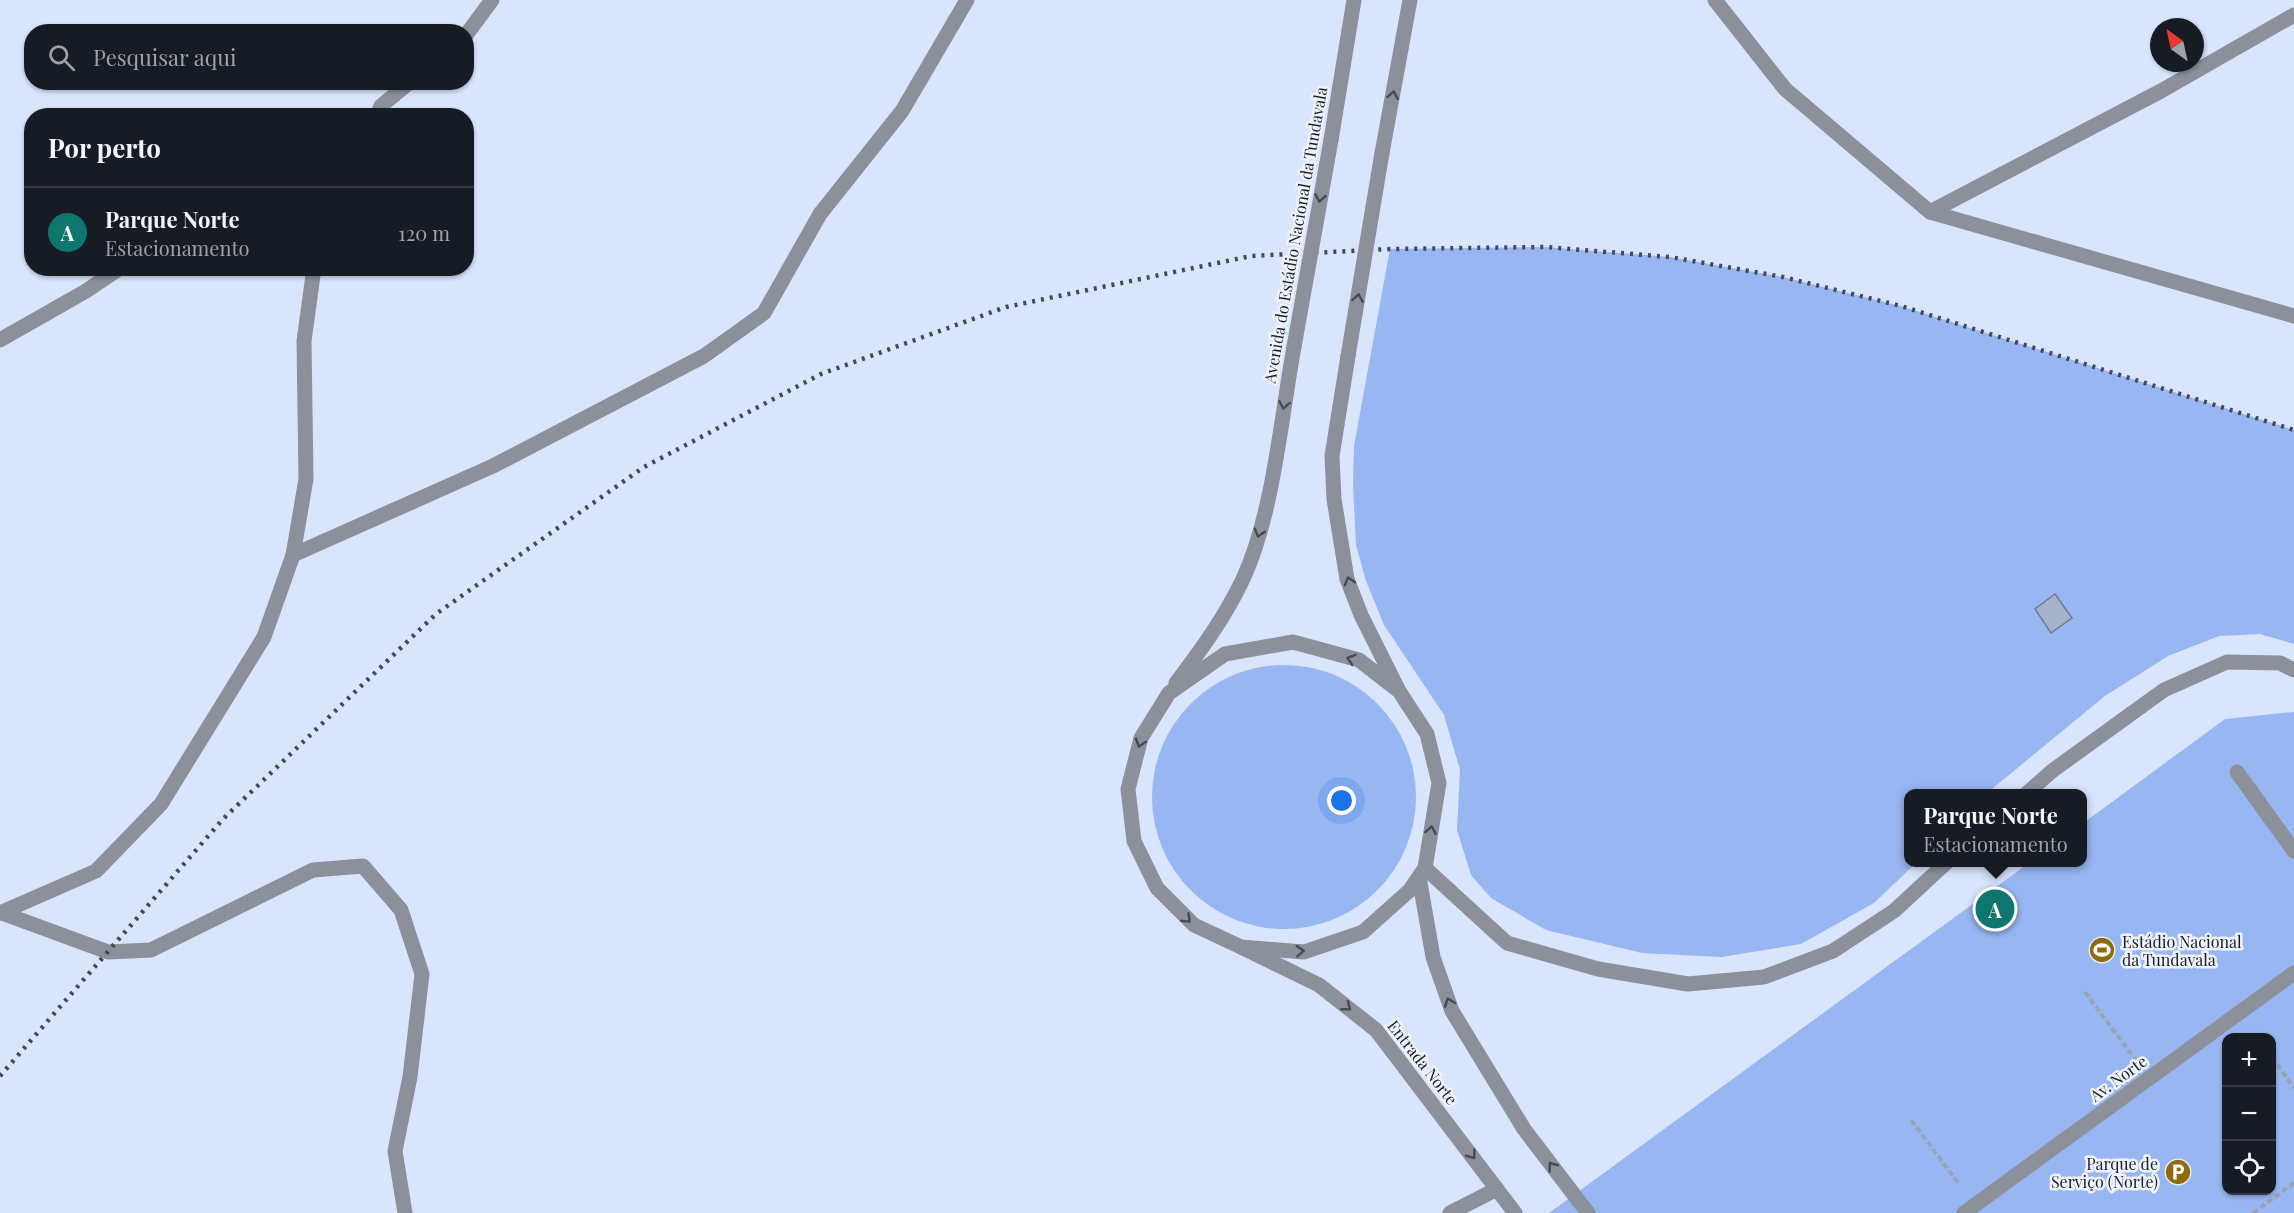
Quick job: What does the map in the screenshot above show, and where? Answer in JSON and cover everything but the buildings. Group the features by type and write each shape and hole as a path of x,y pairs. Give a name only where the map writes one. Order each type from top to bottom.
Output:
{"street":[{"path":"474,24 492,0"},
{"path":"293,555 493,466 704,356 764,313 820,214 902,111 967,0"},
{"name":"Avenida do Estádio Nacional da Tundavala","path":"1169,693 1216,628 1243,578 1261,530 1354,0"},
{"path":"1410,0 1382,153 1332,456 1334,499 1347,579 1361,615 1399,691 1427,734 1439,783 1422,873 1433,957 1452,1011 1524,1129 1588,1213"},
{"path":"1714,0 1785,90 1930,212 2294,316"},
{"path":"1930,212 2161,91 2294,15"},
{"path":"382,108 401,90"},
{"path":"0,340 108,276"},
{"path":"1,913 96,871 161,804 264,637 293,555 306,479 304,341 313,276"},
{"path":"1169,693 1226,654 1293,642 1359,660 1399,691"},
{"path":"2032,789 2052,771 2164,690 2227,662 2280,663 2294,670"},
{"name":"Entrada Norte","path":"1169,693 1141,738 1128,789 1134,841 1157,888 1194,925 1319,985 1376,1030 1515,1213"},
{"path":"2237,772 2294,851"},
{"path":"1,913 108,952 151,950 312,870 363,866 401,910 422,974 410,1077 395,1150 405,1213"},
{"path":"1422,873 1507,943 1598,969 1688,984 1764,977 1833,951 1894,912 1942,867"},
{"path":"1241,948 1304,952 1363,932 1410,890 1422,873"},
{"name":"Av. Norte","path":"1969,1209 2294,973"},
{"path":"1450,1213 1497,1189"}],"path":[{"path":"2085,992 2149,1078"},
{"path":"2276,1064 2294,1088"},
{"path":"1911,1120 1969,1209"},
{"path":"2253,1213 2294,1183"}],"shaded area":[{"path":"1545,247 1670,257 1783,277 1901,306 2294,430 2294,644 2260,634 2219,636 2168,656 2105,696 1992,789 1904,789 1904,867 1912,867 1874,903 1801,944 1722,957 1642,953 1546,930 1491,898 1471,875 1457,830 1460,770 1444,715 1384,625 1366,581 1356,545 1354,446 1390,249"},
{"path":"1284,665 1310,668 1334,675 1357,688 1377,704 1393,724 1406,747 1413,771 1416,797 1413,823 1406,847 1393,870 1377,890 1357,906 1334,919 1310,926 1284,929 1258,926 1234,919 1211,906 1191,890 1175,870 1162,847 1155,823 1152,797 1155,771 1162,747 1175,724 1191,704 1211,688 1234,675 1258,668"},
{"name":"Estádio Nacional da Tundavala","path":"2294,712 2294,1213 1549,1213 2024,867 2087,867 2087,820 2225,719"}],"railway":[{"path":"0,1076 223,819 436,614 644,467 821,374 1006,307 1251,256 1390,249 1545,247 1670,257 1783,277 1901,306 2294,430"}],"place":[{"name":"Parque Norte","path":"1995,909"},
{"name":"Estádio Nacional da Tundavala","path":"2102,950"},
{"name":"Parque de Serviço (Norte)","path":"2178,1172"}]}
